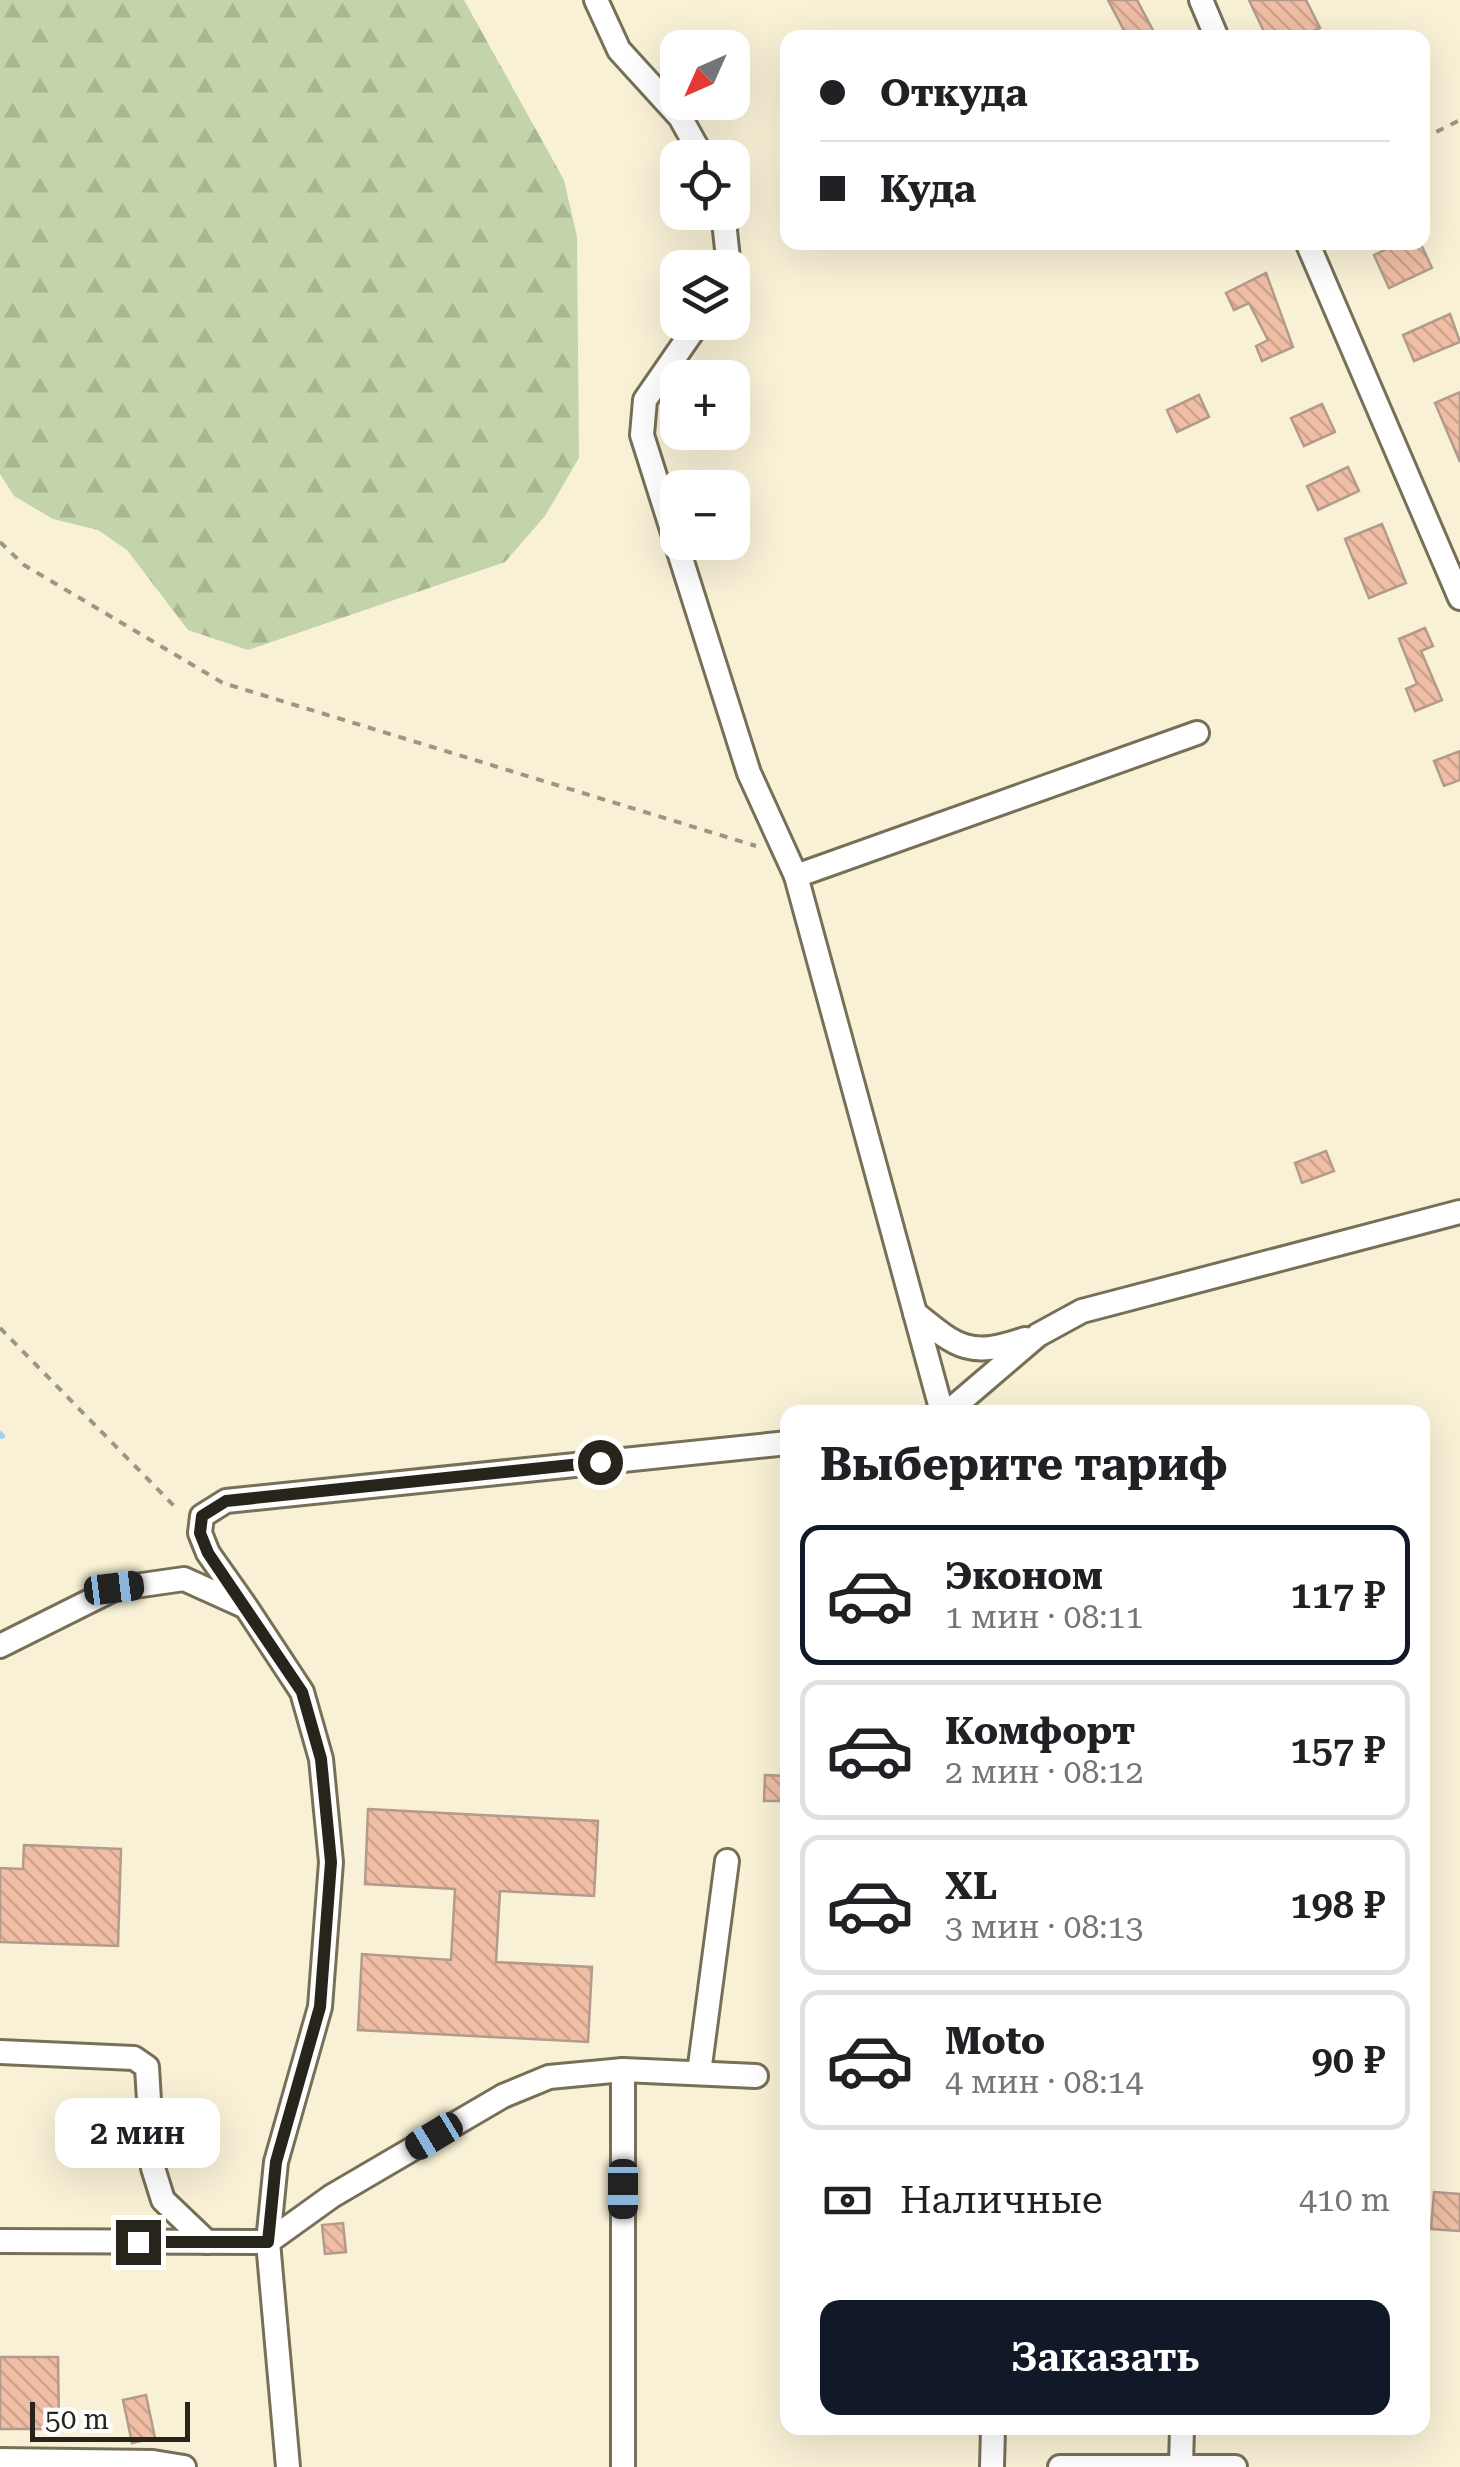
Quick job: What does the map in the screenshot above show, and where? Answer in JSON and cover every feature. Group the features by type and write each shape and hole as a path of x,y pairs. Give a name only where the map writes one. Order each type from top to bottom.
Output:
{"street":[{"path":"596,0 619,50 680,117 693,140"},
{"path":"1201,0 1214,30"},
{"path":"1309,250 1460,598"},
{"path":"687,340 645,400 642,435 749,773 796,876 943,1405"},
{"path":"796,876 1197,733"},
{"path":"953,1405 1038,1335 1082,1310 1460,1212"},
{"path":"915,1313 956,1346 989,1352 1038,1335"},
{"path":"288,2467 268,2242 276,2162 320,2007 331,1862 321,1759 302,1692 200,1533 202,1516 226,1501 780,1444"},
{"path":"0,1646 114,1588 184,1580 246,1607"},
{"path":"699,2073 727,1860"},
{"path":"0,2052 134,2058 146,2067 153,2168 164,2200 207,2242"},
{"path":"623,2070 623,2467"},
{"path":"0,2241 268,2242 332,2196 503,2096 549,2077 623,2070 756,2076"},
{"path":"992,2467 993,2435"},
{"path":"1181,2465 1182,2435"},
{"path":"0,2460 153,2462 184,2467"},
{"path":"1060,2467 1235,2467"}],"path":[{"path":"1430,135 1460,120"},
{"path":"0,542 24,565 223,683 754,844 796,876"},
{"path":"0,1328 200,1533"}],"green space":[{"path":"0,0 464,0 564,180 577,237 579,458 545,516 505,562 248,650 188,630 127,550 98,530 53,519 14,496 0,474"}],"building":[{"path":"1108,0 1137,0 1153,30 1124,30"},
{"path":"1249,0 1306,0 1320,28 1316,30 1263,30"},
{"path":"1384,250 1424,250 1432,268 1389,288 1374,255"},
{"path":"1266,273 1293,347 1262,361 1256,346 1268,340 1249,303 1234,310 1226,293"},
{"path":"1450,314 1460,342 1414,361 1403,335"},
{"path":"1460,392 1460,462 1435,403"},
{"path":"1199,395 1209,417 1177,432 1167,410"},
{"path":"1322,404 1335,432 1304,446 1291,418"},
{"path":"1348,467 1359,491 1318,510 1307,486"},
{"path":"1382,524 1406,583 1369,598 1345,539"},
{"path":"1425,628 1433,646 1421,651 1442,700 1415,711 1406,689 1417,684 1399,639"},
{"path":"1460,751 1460,780 1444,786 1434,761"},
{"path":"1326,1151 1334,1171 1302,1183 1295,1163"},
{"path":"765,1775 780,1776 780,1801 764,1801"},
{"path":"368,1809 598,1821 594,1896 500,1891 496,1962 592,1967 588,2042 358,2030 362,1954 451,1960 455,1889 365,1884"},
{"path":"24,1845 121,1849 118,1946 0,1942 0,1868 23,1869"},
{"path":"1434,2192 1460,2194 1460,2231 1431,2229"},
{"path":"343,2223 346,2252 325,2254 322,2225"},
{"path":"0,2357 58,2357 59,2429 0,2429"},
{"path":"146,2395 155,2438 132,2443 123,2400"}],"route":[{"path":"138,2242 268,2242 276,2162 320,2007 331,1862 321,1759 302,1692 208,1553 200,1533 202,1516 226,1501 600,1462"}]}
